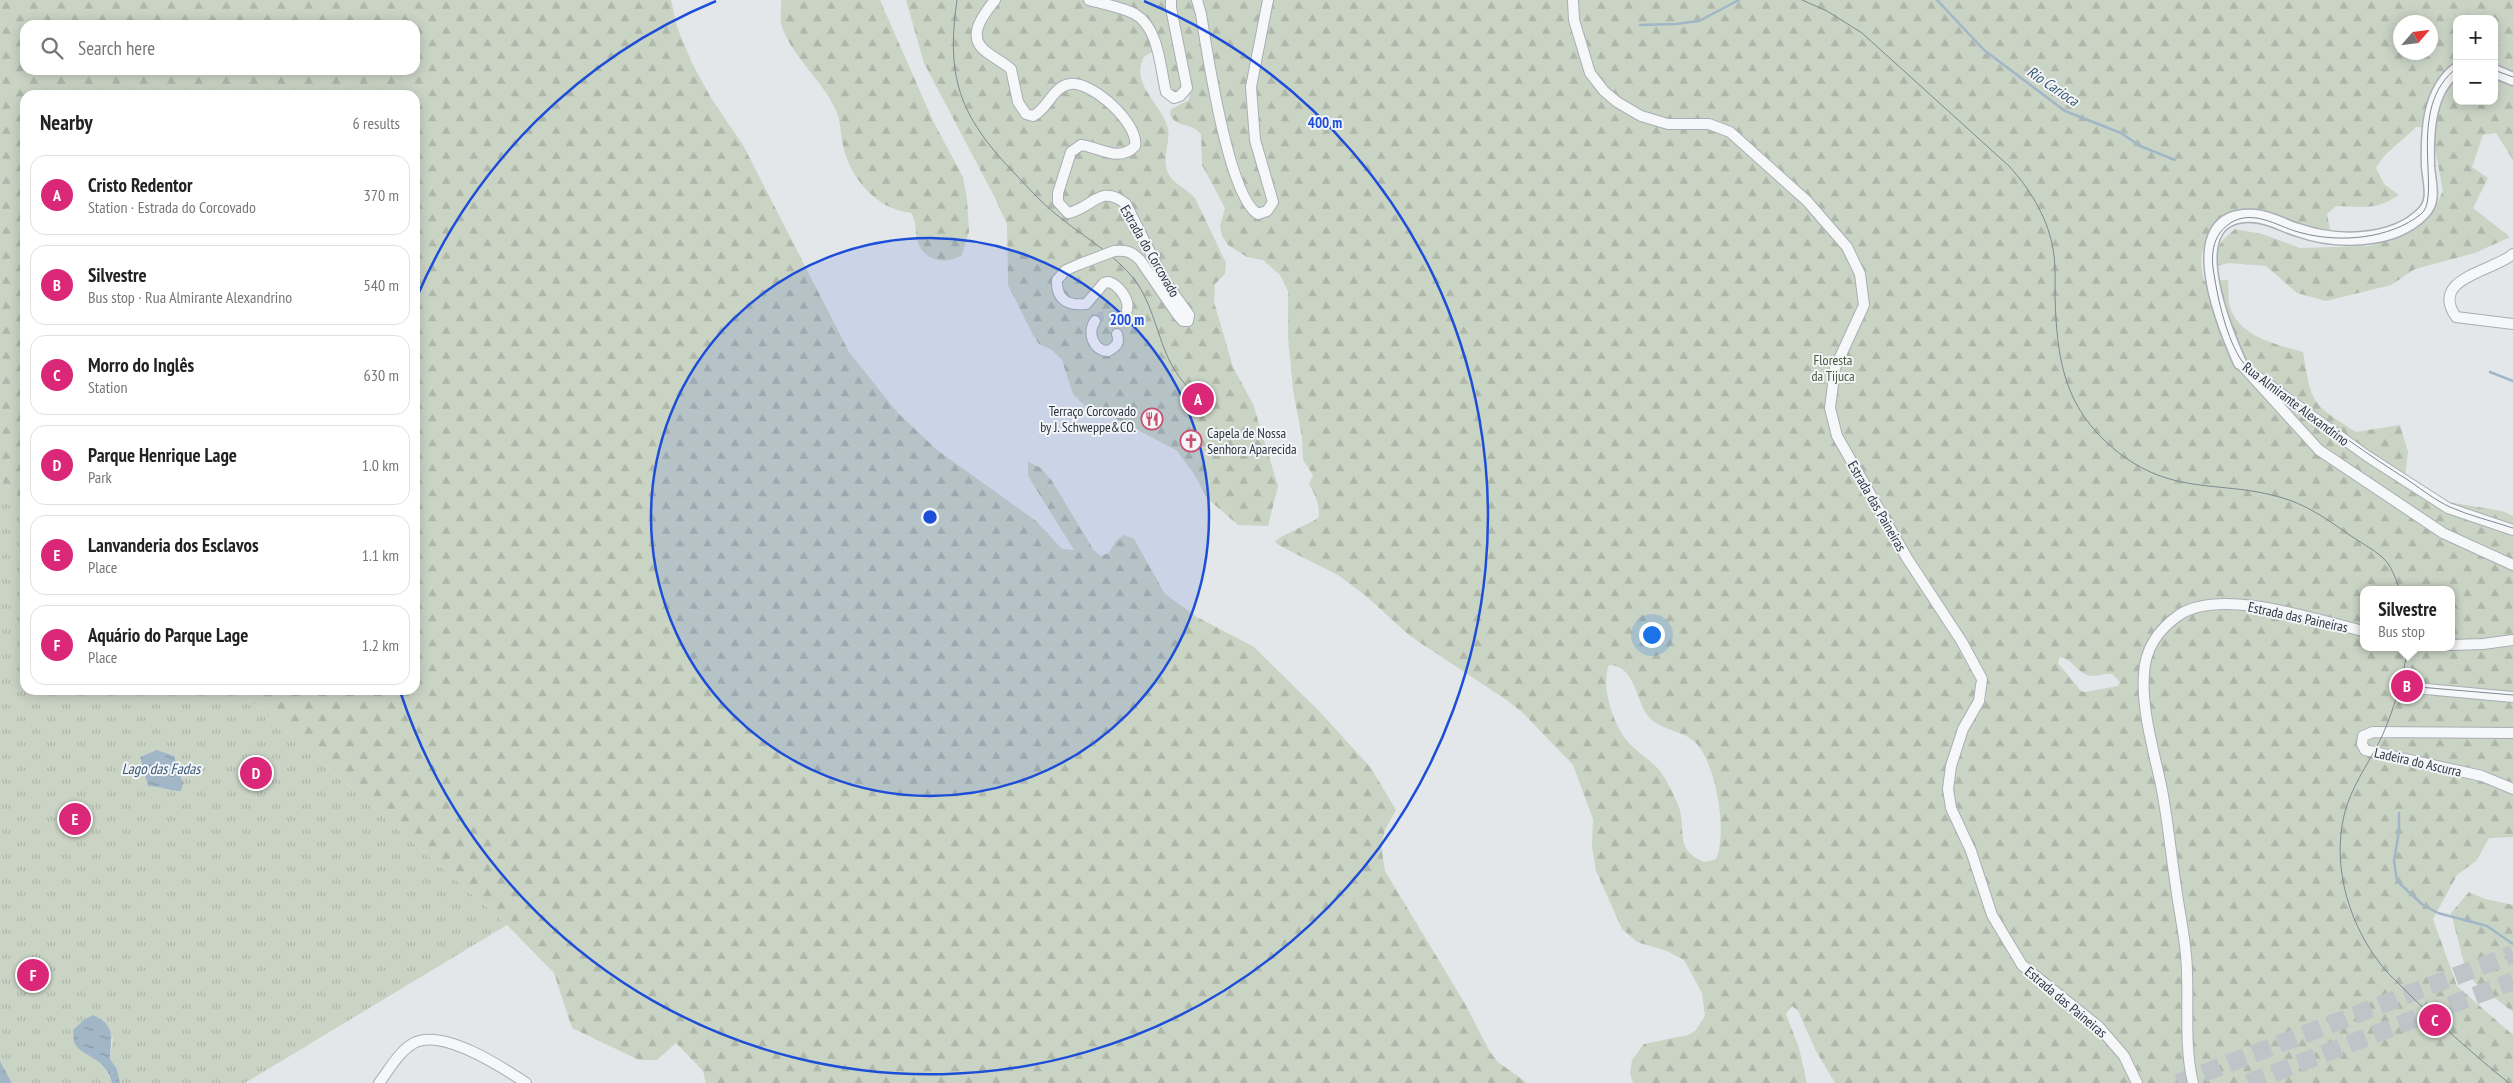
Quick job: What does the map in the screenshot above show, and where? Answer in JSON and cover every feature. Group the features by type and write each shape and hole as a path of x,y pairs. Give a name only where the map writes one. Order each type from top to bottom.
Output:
{"street":[{"name":"Estrada do Corcovado","path":"995,0 983,14 976,29 976,37 980,47 1011,69 1018,102 1026,114 1033,116 1040,113 1058,88 1070,84 1095,90 1130,125 1136,139 1135,146 1125,153 1111,154 1081,145 1071,152 1058,194 1058,202 1068,213 1104,196 1116,196 1126,204 1164,280 1190,317 1188,321 1183,321 1136,256 1125,250 1114,251 1066,270 1057,280 1058,292 1065,302 1075,305 1086,304 1104,283 1108,282 1120,292 1128,303 1127,310"},
{"path":"1089,0 1134,14 1145,22 1153,34 1166,92 1174,98 1180,96 1187,88 1170,8 1171,0"},
{"path":"1197,0 1216,104 1240,185 1251,210 1258,214 1267,211 1274,202 1255,140 1251,87 1268,0"},
{"name":"Estrada das Paineiras","path":"1573,0 1574,20 1590,73 1604,92 1641,116 1668,124 1709,124 1730,132 1807,201 1847,247 1860,274 1864,305 1835,368 1830,408 1837,436 1903,552 1962,642 1982,679 1979,701 1963,729 1951,766 1948,790 1951,808 1971,851 1992,915 2022,965 2099,1027 2124,1056 2137,1083"},
{"name":"Rua Almirante Alexandrino","path":"2453,72 2448,76 2437,96 2429,122 2428,167 2431,197 2429,207 2416,219 2385,234 2337,239 2299,231 2268,218 2253,216 2234,219 2220,227 2212,241 2210,267 2219,311 2240,363 2367,456 2448,508 2513,530"},
{"path":"2498,73 2513,78"},
{"path":"2513,254 2503,262 2462,279 2452,287 2449,297 2450,308 2456,317 2513,324"},
{"path":"1095,320 1092,332 1094,343 1100,350 1108,351 1116,346 1119,340 1117,334"},
{"path":"2240,363 2318,450 2443,533 2513,565"},
{"name":"Estrada das Paineiras","path":"2193,1083 2190,1070 2188,1035 2186,955 2164,800 2147,713 2143,676 2146,654 2158,633 2180,614 2207,604 2242,605 2277,610 2360,630"},
{"path":"2455,644 2483,644 2513,640"},
{"path":"2404,687 2513,697"},
{"name":"Ladeira do Ascurra","path":"2513,733 2373,732 2363,736 2362,744 2365,750 2482,776 2513,789"},
{"path":"379,1083 402,1053 414,1043 430,1039 450,1043 501,1066 526,1083"}],"green space":[{"path":"0,0 671,0 677,27 692,63 711,98 743,145 849,352 897,412 937,450 1036,521 1062,549 1074,550 1028,476 1028,462 1041,468 1052,481 1093,549 1100,556 1109,553 1116,541 1124,535 1134,539 1165,594 1197,617 1254,647 1320,712 1371,768 1396,810 1385,830 1381,845 1385,871 1464,1002 1490,1052 1498,1062 1527,1083 706,1083 703,1071 676,1043 657,1060 639,1060 572,1028 554,973 507,925 245,695 420,695 420,90 20,90 20,498 0,480"},
{"path":"781,0 880,0 933,121 963,177 967,199 969,232 962,255 942,261 936,260 924,253 917,240 916,227 911,213 887,206 867,191 859,181 852,170 843,146 838,115 834,106 799,58 782,27"},
{"name":"Floresta da Tijuca","path":"906,0 2513,0 2513,160 2496,133 2483,135 2472,167 2488,178 2473,208 2510,237 2475,253 2415,269 2391,285 2326,301 2297,293 2266,266 2228,263 2218,266 2218,249 2235,229 2262,234 2300,248 2370,246 2421,221 2433,211 2443,191 2431,128 2416,127 2389,152 2376,168 2384,184 2399,195 2377,205 2336,206 2327,214 2331,235 2227,220 2207,240 2201,262 2204,281 2228,280 2229,303 2233,314 2248,331 2269,342 2303,352 2312,393 2316,401 2330,415 2356,432 2400,425 2408,452 2405,477 2442,501 2502,511 2513,516 2513,837 2489,838 2476,861 2457,875 2433,919 2457,986 2513,1035 2513,1083 1835,1083 1816,1051 1798,1011 1792,1006 1786,1014 1799,1048 1807,1083 1633,1083 1630,1073 1632,1060 1644,1044 1688,1035 1695,1031 1705,1016 1702,993 1684,960 1667,951 1637,942 1622,929 1596,871 1592,846 1593,819 1573,765 1524,714 1508,701 1410,636 1366,596 1338,575 1275,542 1279,538 1319,517 1317,500 1309,484 1313,475 1303,460 1302,438 1293,390 1288,337 1288,291 1280,275 1263,260 1247,257 1228,245 1222,236 1220,226 1225,208 1202,165 1201,135 1194,128 1176,122 1170,114 1171,109 1189,100 1190,87 1179,94 1172,92 1157,52 1144,57 1140,70 1141,78 1148,94 1164,117 1167,125 1167,171 1173,181 1195,198 1226,263 1225,274 1215,284 1214,302 1233,367 1253,404 1278,486 1268,526 1238,525 1207,498 1194,474 1176,450 1109,415 1085,406 1073,394 1062,360 1052,350 1039,344 1008,285 1007,224 924,63","holes":["2060,657 2068,660 2087,675 2112,674 2120,682 2118,686 2085,692 2081,691 2058,663","1609,665 1618,667 1630,677 1644,709 1653,721 1690,738 1702,752 1709,765 1718,798 1721,833 1716,859 1705,862 1688,851 1683,838 1681,814 1665,779 1653,763 1623,736 1618,727 1607,695 1606,684"]},
{"path":"0,480 20,498 20,695 245,695 507,925 245,1083 120,1083 117,1069 110,1059 113,1037 95,1058 102,1062 112,1083 12,1083 0,1061","holes":["142,757 170,791 163,787 148,785 140,758"]},
{"path":"2469,892 2485,899 2513,905 2513,1012 2474,982 2464,963 2451,913"}],"water":[{"name":"Lago das Fadas","path":"157,750 174,756 183,784 181,791 148,786 140,757"},
{"path":"93,1015 109,1028 111,1038 110,1059 117,1069 120,1083 112,1083 104,1067 77,1047 74,1042 73,1030"},
{"path":"0,1061 12,1083 0,1083"}],"waterway":[{"path":"1640,25 1699,21 1739,0"},
{"name":"Rio Carioca","path":"1937,0 1984,50 2065,111 2121,133 2140,146 2175,160"},
{"name":"Rio Carioca","path":"2490,372 2513,381"},
{"path":"2399,813 2399,831 2394,861 2397,881 2423,905 2438,913 2487,926 2513,944"}],"tunnel":[{"path":"1095,321 1100,317 1124,314 1127,310"},
{"path":"2178,1083 2513,954"},
{"path":"2248,1083 2513,981"}],"tram line":[{"path":"957,0 954,29 956,77 962,98 971,117 999,156 1039,199 1109,254 1134,279 1149,305 1162,344 1172,366 1198,399"},
{"path":"1802,0 1827,11 1862,33 2009,166 2030,193 2046,223 2053,250 2058,341 2066,381 2084,416 2097,433 2114,449 2136,465 2158,475 2200,485 2266,494 2306,507 2375,551 2391,568 2398,586"},
{"path":"2498,71 2513,77"},
{"path":"2453,72 2441,85 2432,105 2428,127 2427,204 2421,214 2395,229 2380,234 2348,238 2317,236 2294,231 2260,219 2243,218 2227,226 2217,237 2212,258 2213,266 2224,319 2232,342 2246,365 2364,451 2439,501 2465,513 2513,528"},
{"path":"2407,651 2398,692 2387,723 2379,743 2355,786 2347,805 2340,845 2344,887 2358,927 2367,945 2382,966 2446,1029 2509,1083"},
{"path":"2407,686 2513,695"}],"place":[{"name":"Cristo Redentor","path":"1198,399"},
{"name":"Terraço Corcovado by J. Schweppe&CO.","path":"1152,419"},
{"name":"Capela de Nossa Senhora Aparecida","path":"1191,441"},
{"name":"Silvestre","path":"2407,686"},
{"name":"Parque Henrique Lage","path":"256,773"},
{"name":"Lanvanderia dos Esclavos","path":"75,819"},
{"name":"Aquário do Parque Lage","path":"33,975"},
{"name":"Morro do Inglês","path":"2435,1020"}]}
